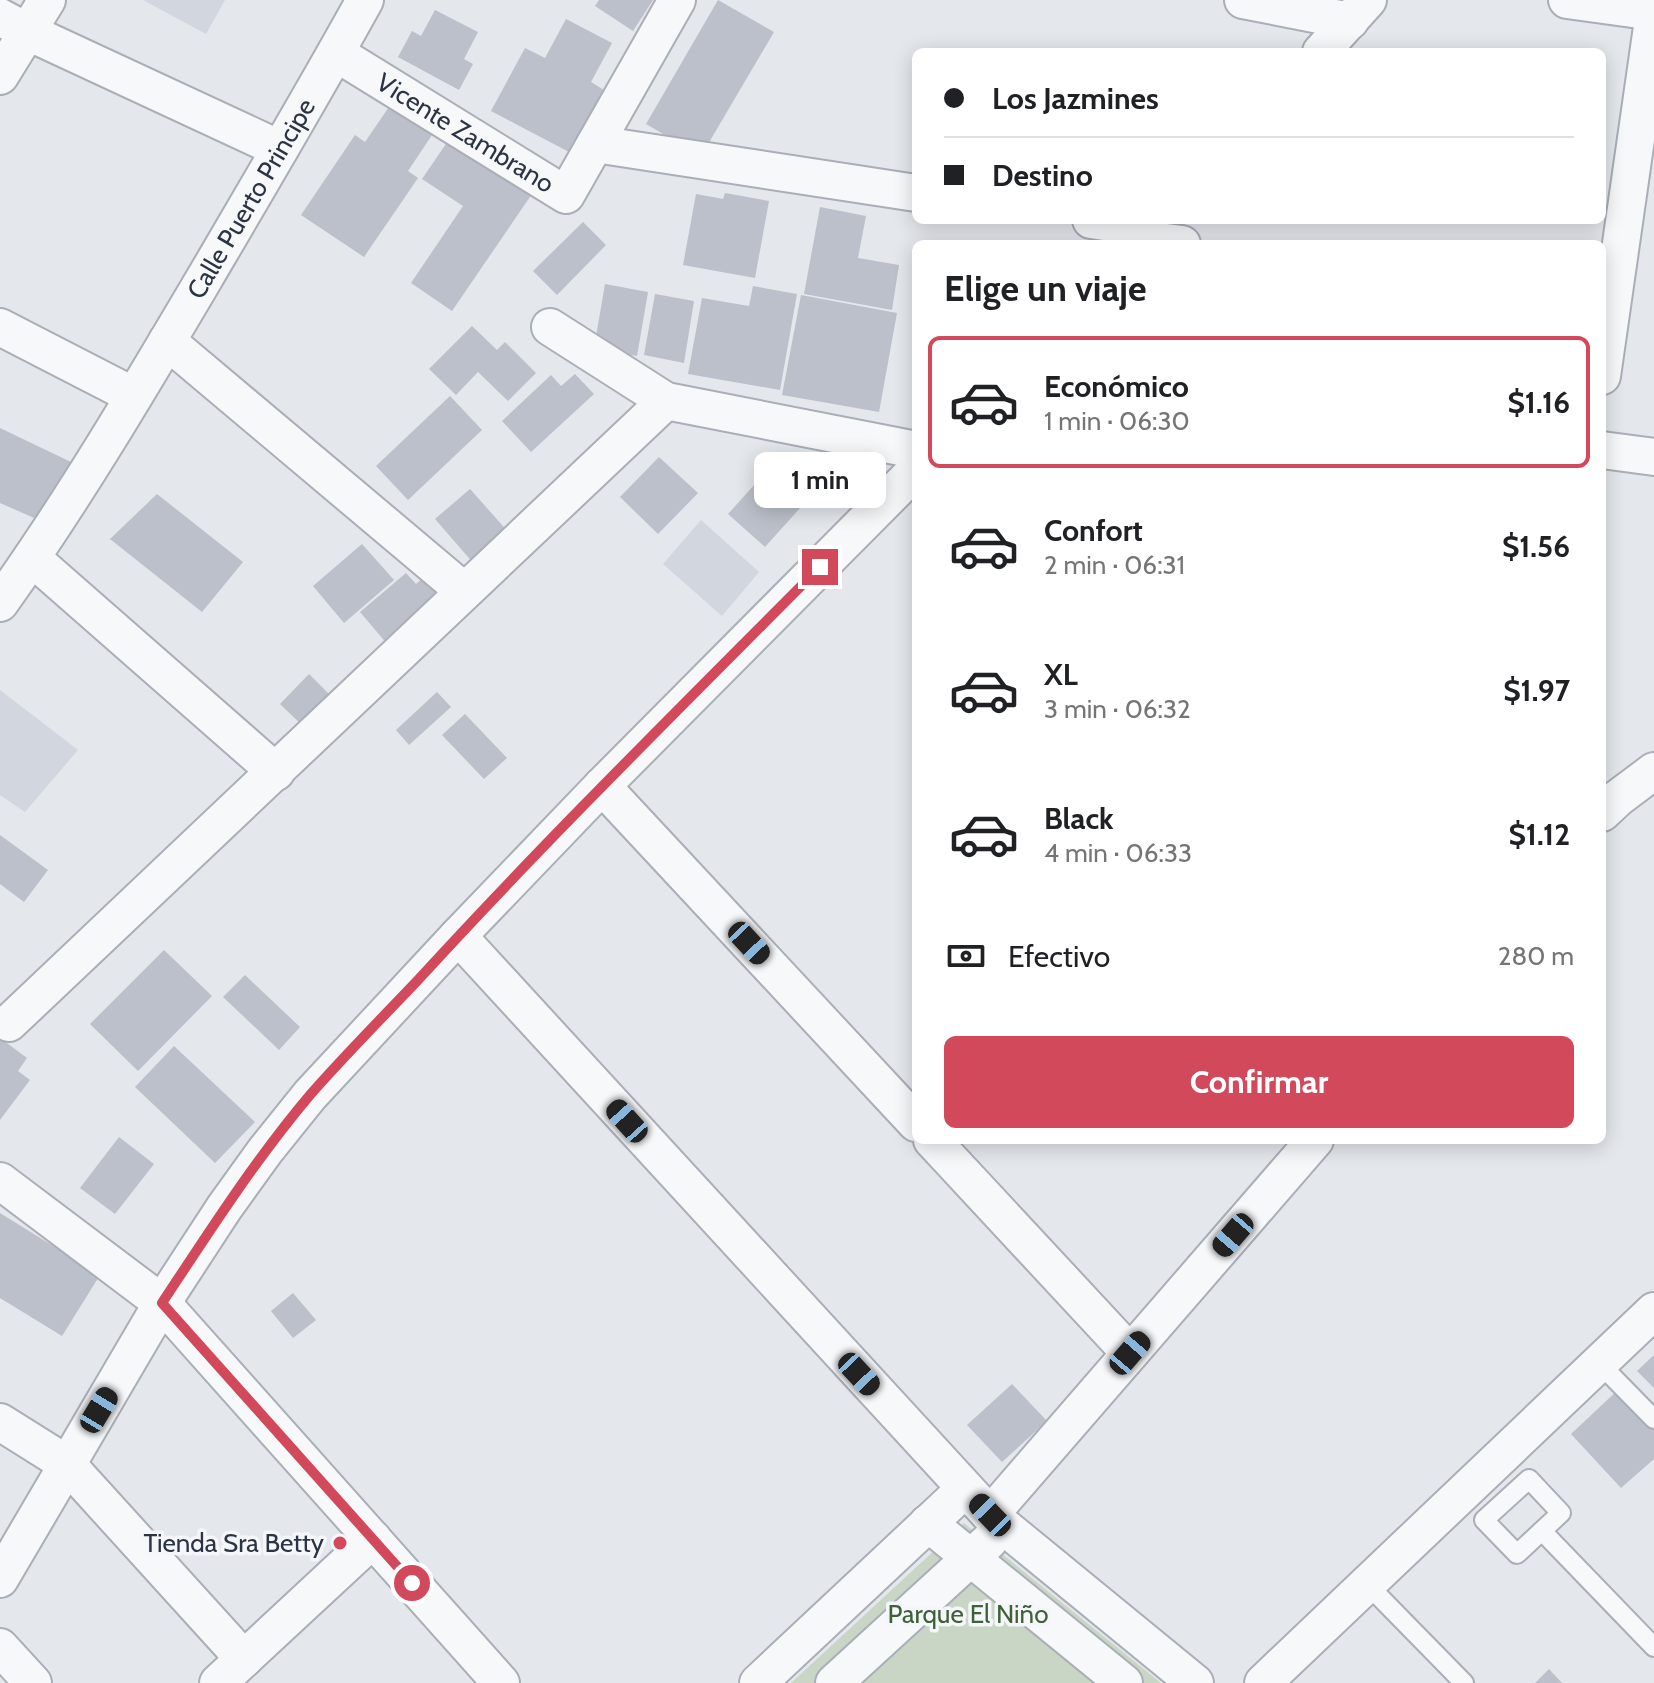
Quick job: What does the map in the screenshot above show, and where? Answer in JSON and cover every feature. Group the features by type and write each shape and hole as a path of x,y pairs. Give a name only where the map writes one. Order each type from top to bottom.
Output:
{"street":[{"path":"0,76 14,24 47,0"},
{"name":"Calle Puerto Principe","path":"0,603 32,558 134,396 365,0"},
{"name":"Vicente Zambrano","path":"336,53 566,195 677,0"},
{"path":"1243,0 1359,11"},
{"path":"1567,0 1654,13 1618,152 1607,301"},
{"path":"1325,48 1359,11"},
{"path":"14,24 280,149"},
{"path":"595,144 912,192"},
{"path":"1108,224 1155,235"},
{"path":"0,327 134,396"},
{"path":"550,327 666,401 912,470"},
{"path":"167,341 464,591"},
{"path":"9,1023 666,401"},
{"path":"1606,451 1654,457"},
{"path":"0,1579 162,1303 265,1151 310,1095 602,786 912,473"},
{"path":"32,558 276,772"},
{"path":"1606,809 1654,771"},
{"path":"602,786 912,1119"},
{"path":"458,936 965,1489 997,1521 1195,1683"},
{"path":"936,1144 1130,1353"},
{"path":"834,1683 971,1557 1130,1353 1312,1144"},
{"path":"0,1181 162,1303 373,1539 490,1679"},
{"path":"1263,1683 1367,1584 1494,1487 1599,1363 1654,1311"},
{"path":"0,1422 67,1464 244,1659"},
{"path":"758,1683 965,1489"},
{"path":"928,1523 1124,1683"},
{"path":"218,1683 373,1539"},
{"path":"0,1647 33,1683"}],"lane":[{"path":"1599,1363 1654,1419"},
{"path":"1529,1479 1561,1513 1517,1554 1484,1520 1494,1487 1529,1479"},
{"path":"1542,1531 1654,1647"},
{"path":"1367,1584 1464,1683"}],"shaded area":[{"path":"143,0 225,0 206,34"},
{"path":"701,520 759,572 722,616 663,564"},
{"path":"0,690 78,750 25,812 0,795"}],"green space":[{"name":"Parque El Niño","path":"964,1523 1161,1683 791,1683"}],"building":[{"path":"599,0 653,0 633,31 595,6"},
{"path":"718,0 774,32 701,156 646,124"},
{"path":"435,10 478,32 464,59 473,64 459,90 398,57 412,31 421,36"},
{"path":"566,19 612,43 591,82 604,90 571,153 491,111 525,48 545,58"},
{"path":"391,104 434,132 408,171 418,178 364,257 301,215 355,135 365,142"},
{"path":"450,138 532,194 452,311 411,283 463,206 422,179"},
{"path":"725,193 769,201 755,278 683,265 696,194 723,199"},
{"path":"820,207 866,216 858,258 899,265 892,310 804,294"},
{"path":"583,222 606,245 557,295 533,271"},
{"path":"605,284 648,292 637,356 594,348"},
{"path":"753,286 797,294 780,390 688,374 702,298 749,306"},
{"path":"655,294 694,301 684,363 644,355"},
{"path":"801,295 897,313 879,412 782,395"},
{"path":"472,326 497,350 505,342 536,373 508,401 478,372 456,395 429,369"},
{"path":"575,374 594,394 531,452 502,421 551,375 561,386"},
{"path":"450,396 482,430 408,500 376,466"},
{"path":"0,428 71,462 41,521 0,503"},
{"path":"659,457 698,493 658,534 620,497"},
{"path":"773,464 810,497 765,547 728,514"},
{"path":"470,489 511,535 475,565 435,519"},
{"path":"157,494 243,562 202,612 110,539"},
{"path":"362,544 394,580 344,623 313,586"},
{"path":"406,573 416,584 423,578 441,599 388,645 360,612"},
{"path":"309,674 334,699 305,728 280,704"},
{"path":"437,692 451,707 409,745 396,730"},
{"path":"465,714 507,758 484,779 442,735"},
{"path":"0,835 48,870 24,902 0,884"},
{"path":"164,950 212,996 138,1071 90,1024"},
{"path":"245,975 300,1027 279,1050 223,997"},
{"path":"0,1038 27,1058 18,1071 30,1080 0,1120"},
{"path":"174,1046 255,1122 215,1163 135,1087"},
{"path":"119,1137 154,1164 115,1214 80,1188"},
{"path":"0,1213 100,1275 62,1336 0,1298"},
{"path":"293,1293 316,1320 293,1338 271,1311"},
{"path":"1654,1355 1654,1388 1637,1371"},
{"path":"1012,1384 1047,1421 1002,1462 967,1425"},
{"path":"1620,1388 1654,1424 1654,1459 1621,1488 1571,1434"},
{"path":"1549,1669 1562,1683 1535,1683"}],"place":[{"name":"Tienda Sra Betty","path":"340,1543"}],"route":[{"path":"412,1583 162,1303 224,1208 310,1095 602,786 820,567"}]}
